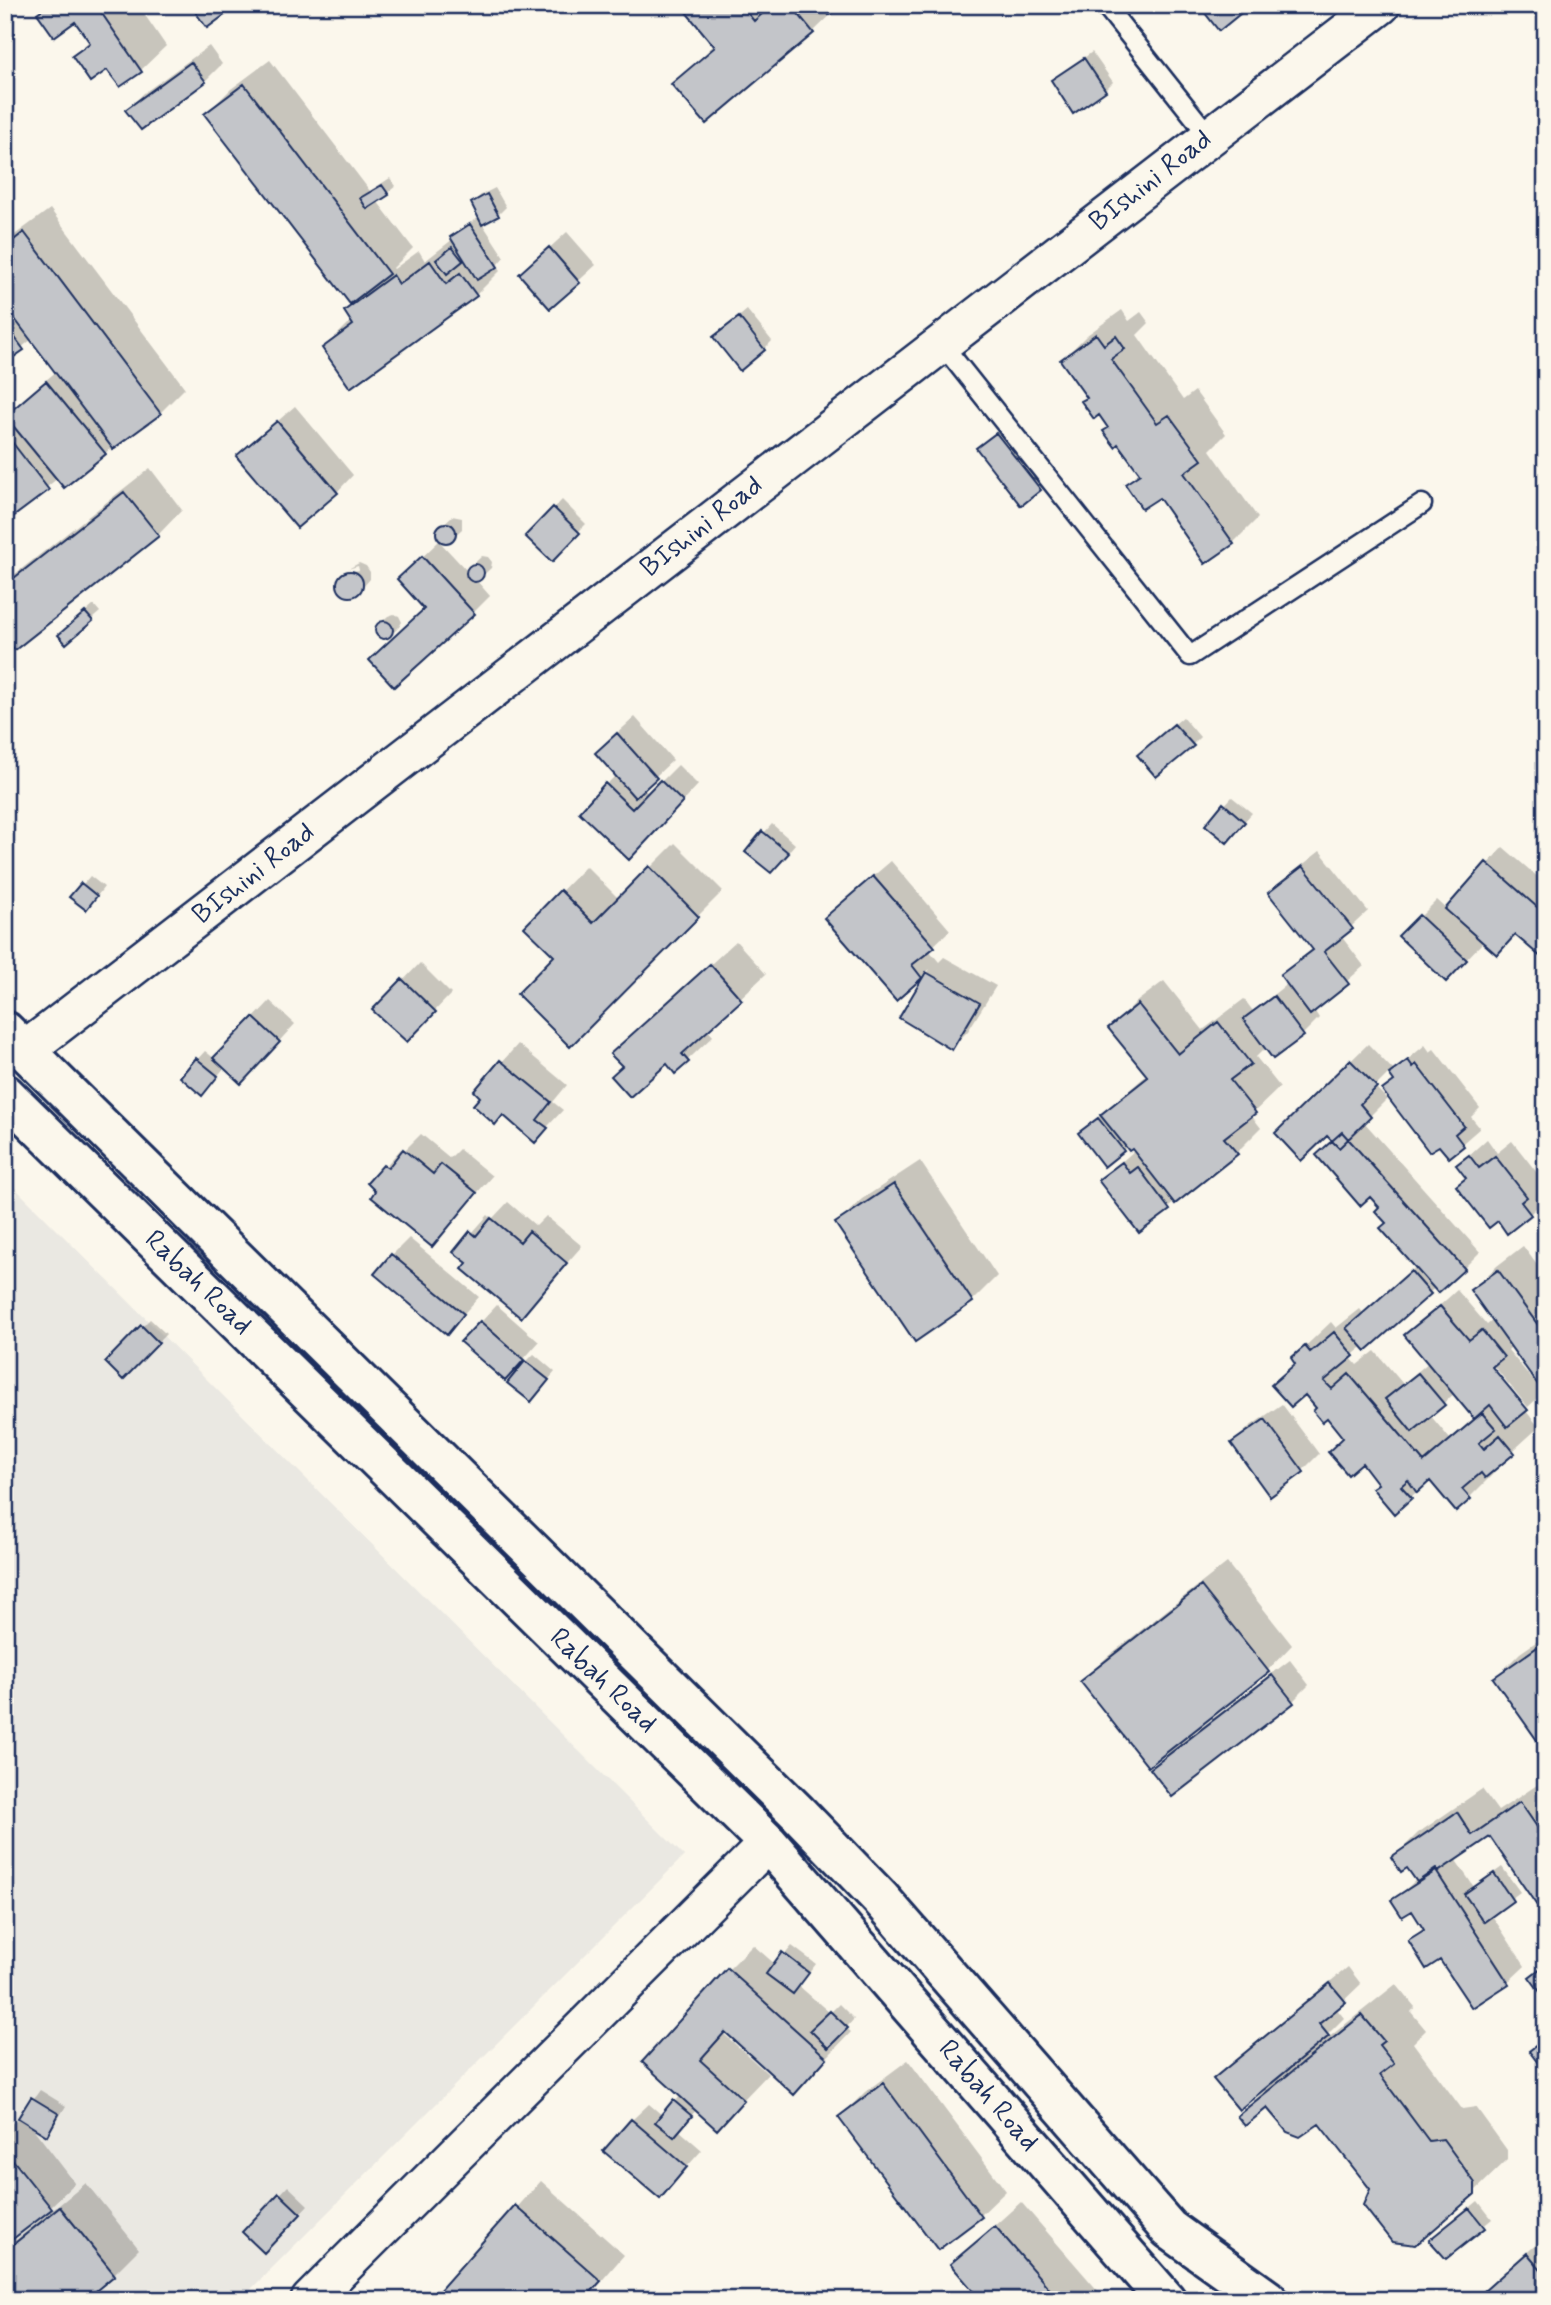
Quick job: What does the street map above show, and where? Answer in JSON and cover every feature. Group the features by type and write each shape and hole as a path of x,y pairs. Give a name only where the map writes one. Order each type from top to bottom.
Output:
{"main road":[{"name":"Rabah Road","path":"15,1041 798,1813 881,1899 1169,2229 1268,2300"},
{"name":"Rabah Road","path":"5,1094 768,1843 1166,2300"}],"street":[{"name":"BIshini Road","path":"15,1041 941,343 1381,5"},
{"path":"310,2300 768,1843"}],"lane":[{"path":"1105,5 1209,136"},
{"path":"941,343 1190,656 1422,504"}],"shaded area":[{"path":"5,1178 684,1856 240,2300 5,2300"}],"building":[{"path":"49,5 96,5 142,72 120,87 107,70 90,82 72,56 90,43 75,22 54,37 37,13"},
{"path":"190,5 238,5 207,28"},
{"path":"680,5 741,5 754,21 772,5 791,5 814,33 706,124 671,84 715,47"},
{"path":"823,5 845,5 829,15"},
{"path":"1205,5 1251,5 1219,31 1201,8"},
{"path":"1084,58 1106,91 1073,114 1051,80"},
{"path":"191,62 206,82 141,130 125,110"},
{"path":"244,84 389,274 350,304 204,114"},
{"path":"382,185 389,195 367,209 360,198"},
{"path":"487,194 499,216 482,225 471,203"},
{"path":"470,224 498,267 477,280 450,237"},
{"path":"24,232 161,414 113,449 5,306 5,247"},
{"path":"452,247 463,261 447,274 436,260"},
{"path":"549,247 580,283 550,309 519,274"},
{"path":"430,261 446,284 460,273 477,296 350,388 322,348 353,325 344,311 393,275 399,284"},
{"path":"739,317 765,350 740,371 713,337"},
{"path":"5,324 24,350 5,363"},
{"path":"1096,334 1104,345 1116,336 1125,349 1111,359 1157,423 1169,415 1202,460 1184,473 1234,544 1205,564 1159,498 1142,509 1125,484 1140,474 1118,444 1115,447 1103,431 1108,428 1099,415 1094,419 1081,401 1087,398 1060,360"},
{"path":"46,381 106,454 64,488 5,416"},
{"path":"277,421 338,493 297,528 236,456"},
{"path":"5,433 49,490 5,523"},
{"path":"996,433 1041,490 1021,506 976,448"},
{"path":"124,492 159,536 15,650 9,643 5,646 5,585"},
{"path":"553,507 580,533 552,562 525,536"},
{"path":"442,523 450,523 456,533 450,543 442,543 436,537 436,529"},
{"path":"422,556 475,614 394,687 369,660 424,609 397,579"},
{"path":"471,564 479,564 484,573 482,580 471,582 466,577 466,569"},
{"path":"350,571 359,575 363,584 359,593 350,597 341,593 337,584 341,575"},
{"path":"85,612 93,621 66,644 58,635"},
{"path":"380,621 388,621 393,630 391,637 380,639 375,634 375,626"},
{"path":"1174,724 1194,746 1156,777 1137,755"},
{"path":"617,733 657,778 635,798 595,753"},
{"path":"660,780 683,802 629,860 579,812 605,783 632,809"},
{"path":"1223,803 1245,822 1227,843 1205,825"},
{"path":"762,831 789,853 771,873 745,852"},
{"path":"1486,862 1546,915 1546,953 1542,958 1515,935 1497,955 1445,909"},
{"path":"649,866 699,917 570,1047 517,994 554,956 524,927 560,890 593,923"},
{"path":"1303,866 1353,929 1324,952 1349,984 1310,1015 1280,975 1313,950 1268,893"},
{"path":"873,876 935,947 912,965 922,978 896,1001 824,918"},
{"path":"81,883 97,896 86,910 69,897"},
{"path":"1419,915 1467,960 1446,982 1398,936"},
{"path":"710,964 742,1000 682,1054 689,1062 675,1074 667,1064 630,1097 611,1076 622,1066 610,1054"},
{"path":"926,972 980,1003 952,1050 899,1018"},
{"path":"402,979 436,1012 407,1042 372,1010"},
{"path":"1274,996 1304,1036 1273,1059 1243,1019"},
{"path":"1138,1004 1178,1054 1218,1022 1251,1064 1230,1080 1256,1113 1224,1138 1238,1154 1175,1204 1132,1149 1129,1151 1100,1115 1148,1077 1108,1028"},
{"path":"253,1017 280,1042 241,1084 213,1058"},
{"path":"196,1058 218,1076 202,1096 180,1077"},
{"path":"500,1060 551,1102 537,1120 548,1128 535,1143 503,1115 495,1125 473,1105 480,1097 474,1091"},
{"path":"1350,1060 1377,1087 1360,1104 1371,1117 1339,1148 1327,1136 1301,1161 1275,1133"},
{"path":"1408,1060 1413,1067 1416,1064 1464,1126 1455,1134 1464,1146 1449,1158 1439,1146 1429,1152 1382,1090 1394,1081 1389,1074"},
{"path":"1098,1118 1124,1151 1104,1167 1078,1133"},
{"path":"1342,1132 1465,1269 1438,1293 1380,1228 1386,1223 1375,1211 1379,1207 1370,1197 1360,1206 1316,1155"},
{"path":"403,1149 433,1174 441,1164 477,1193 432,1247 371,1197 375,1191 367,1183 383,1165 388,1168"},
{"path":"1469,1155 1479,1168 1495,1156 1527,1197 1521,1202 1531,1215 1507,1234 1498,1221 1489,1228 1456,1186 1466,1178 1456,1165"},
{"path":"1122,1162 1130,1173 1138,1167 1170,1210 1139,1233 1098,1180"},
{"path":"894,1184 973,1302 915,1342 835,1223"},
{"path":"491,1218 520,1242 529,1231 567,1263 521,1318 462,1269 467,1263 453,1252 470,1231 476,1236"},
{"path":"391,1254 464,1314 447,1335 374,1274"},
{"path":"1498,1270 1546,1336 1546,1396 1470,1290"},
{"path":"1411,1271 1431,1294 1366,1351 1346,1328"},
{"path":"1440,1306 1469,1340 1482,1330 1504,1357 1492,1367 1528,1410 1507,1427 1490,1405 1474,1419 1404,1335"},
{"path":"480,1321 524,1360 505,1381 460,1342"},
{"path":"141,1325 159,1343 123,1380 105,1362"},
{"path":"1334,1332 1354,1356 1324,1381 1332,1389 1349,1374 1424,1462 1482,1413 1496,1429 1479,1443 1484,1449 1500,1435 1515,1453 1485,1478 1481,1473 1462,1489 1471,1499 1456,1512 1430,1481 1417,1493 1408,1480 1401,1486 1412,1498 1394,1514 1372,1488 1378,1484 1362,1463 1348,1475 1328,1452 1343,1438 1327,1418 1322,1422 1313,1411 1316,1408 1305,1395 1291,1407 1271,1385 1295,1364 1291,1358 1305,1346 1310,1352"},
{"path":"525,1361 549,1380 531,1402 507,1383"},
{"path":"1418,1373 1445,1405 1412,1432 1385,1399"},
{"path":"1265,1419 1304,1472 1270,1497 1231,1443"},
{"path":"1201,1586 1269,1672 1148,1767 1080,1681"},
{"path":"1546,1641 1546,1753 1493,1678"},
{"path":"1272,1675 1294,1703 1172,1797 1150,1769"},
{"path":"1520,1802 1546,1840 1546,1919 1490,1837 1438,1872 1436,1869 1417,1882 1407,1868 1401,1872 1391,1857 1457,1812 1472,1835"},
{"path":"1436,1871 1509,1984 1472,2008 1440,1960 1426,1969 1408,1940 1424,1930 1412,1911 1402,1917 1391,1900"},
{"path":"1494,1873 1513,1901 1484,1922 1464,1894"},
{"path":"782,1952 809,1973 793,1994 766,1974"},
{"path":"1546,1964 1546,2000 1529,1977"},
{"path":"727,1968 827,2058 794,2095 725,2032 700,2060 744,2100 717,2130 642,2062"},
{"path":"1330,1983 1346,2002 1319,2024 1329,2036 1239,2110 1213,2079"},
{"path":"830,2011 848,2028 828,2048 810,2030"},
{"path":"1362,2015 1384,2041 1379,2045 1394,2064 1380,2075 1429,2141 1443,2139 1475,2183 1475,2194 1416,2245 1392,2242 1363,2205 1370,2189 1319,2124 1300,2137 1287,2132 1267,2108 1245,2126 1237,2116"},
{"path":"1546,2038 1546,2074 1529,2051"},
{"path":"883,2083 982,2217 938,2250 838,2117"},
{"path":"31,2097 59,2114 47,2136 18,2118"},
{"path":"673,2100 692,2116 674,2137 655,2122"},
{"path":"631,2119 687,2167 660,2199 603,2151"},
{"path":"5,2150 52,2209 5,2245"},
{"path":"279,2193 301,2214 264,2253 242,2232"},
{"path":"515,2205 601,2281 584,2300 506,2300 501,2295 496,2300 431,2300"},
{"path":"60,2207 115,2275 85,2300 5,2300 5,2251"},
{"path":"1469,2208 1485,2228 1446,2259 1429,2240"},
{"path":"995,2226 1059,2300 981,2300 950,2264"},
{"path":"1527,2253 1546,2275 1546,2300 1474,2300"}]}
